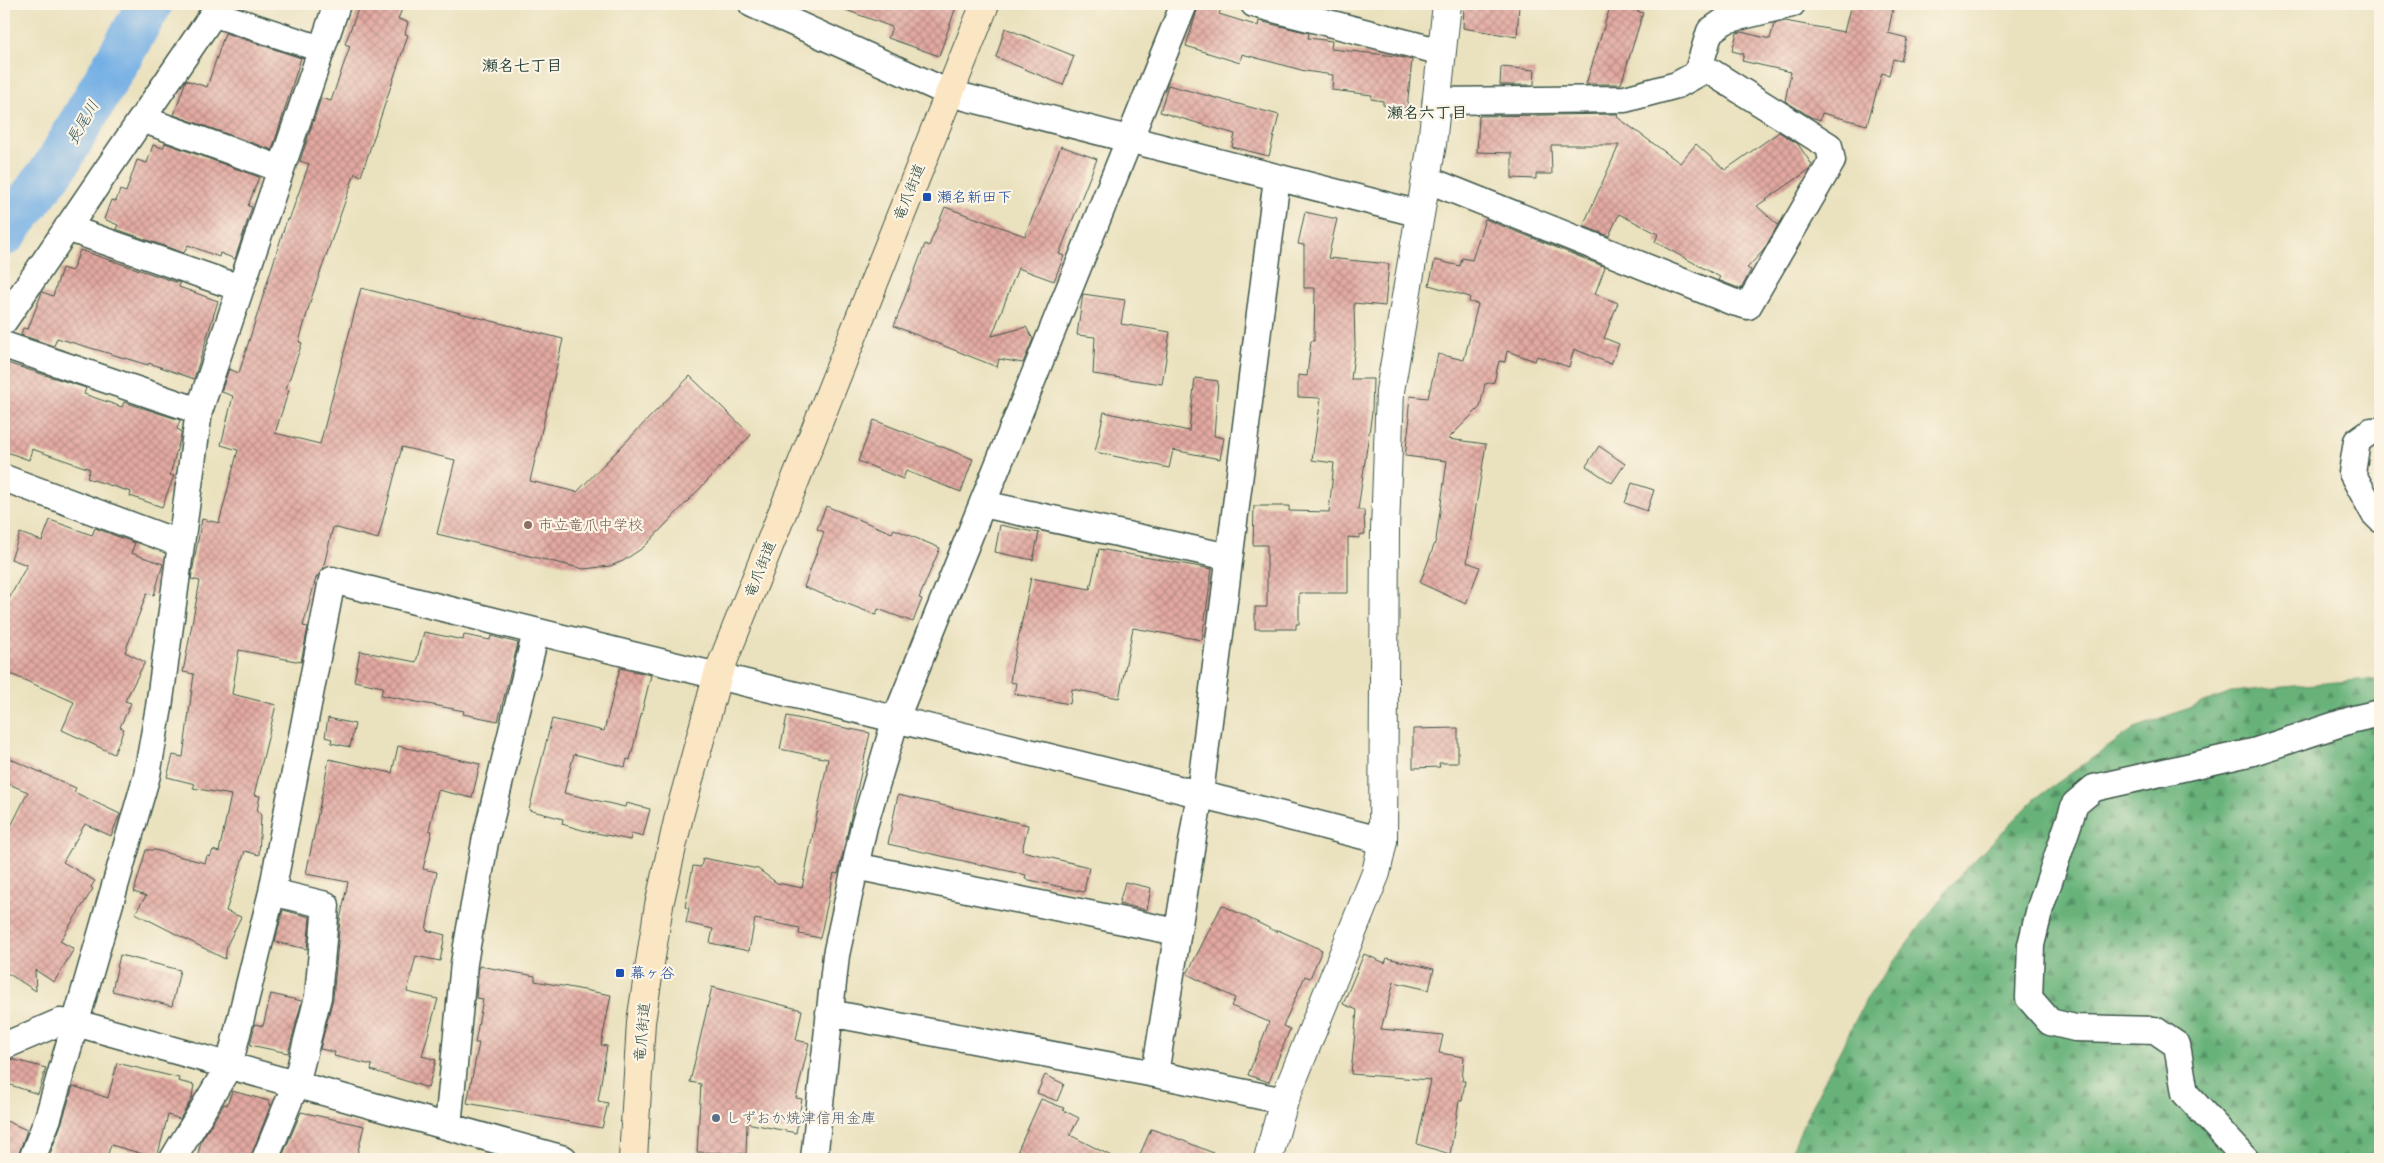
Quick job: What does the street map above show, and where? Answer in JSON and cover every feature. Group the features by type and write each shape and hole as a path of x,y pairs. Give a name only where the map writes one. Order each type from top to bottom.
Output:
{"main road":[{"name":"竜爪街道","path":"633,1159 641,1022 659,905 679,816 718,674 985,4"}],"street":[{"path":"32,1159 48,1118 147,775 159,708 199,411 337,4"},
{"path":"752,4 790,11 949,93 1420,214"},
{"path":"814,1159 836,955 864,826 896,718 1184,4"},
{"path":"1254,4 1442,52"},
{"path":"1268,1159 1284,1101 1376,873 1383,840 1386,441 1390,391 1426,179 1447,4"},
{"path":"1436,101 1625,99 1677,85 1697,74 1710,31 1726,20 1792,4"},
{"path":"4,321 218,9 321,50"},
{"path":"1426,179 1733,302 1748,306 1832,161 1830,146 1700,66"},
{"path":"142,119 281,169"},
{"path":"1155,1074 1200,793 1277,178"},
{"path":"67,228 240,288"},
{"path":"4,344 199,411"},
{"path":"2380,431 2371,431 2357,441 2352,473 2374,513 2380,519"},
{"path":"4,478 181,544"},
{"path":"982,504 1229,557"},
{"path":"173,1159 229,1066 272,892 332,580 536,632 718,674 1200,793 1383,840"},
{"path":"448,1126 464,964 485,842 536,632"},
{"path":"2246,1159 2185,1093 2177,1045 2155,1030 2075,1028 2050,1022 2029,998 2031,945 2040,908 2075,804 2094,788 2253,752 2354,719 2380,713"},
{"path":"855,866 1177,932"},
{"path":"265,1159 296,1084 318,997 326,904 272,892"},
{"path":"829,1013 1155,1074 1284,1101"},
{"path":"4,1046 60,1022 76,1023 564,1159"}],"green space":[{"path":"2368,679 2380,681 2380,1159 1788,1159 1811,1107 1868,996 1955,880 2036,798 2135,728 2231,692"}],"building":[{"path":"360,4 404,4 398,19 408,22 405,34 408,35 361,176 355,173 311,299 299,342 302,343 286,389 289,390 275,433 320,444 361,288 563,339 530,481 577,492 690,376 751,435 644,547 623,561 610,566 584,569 437,534 455,460 402,447 378,539 333,527 323,569 316,578 303,626 308,627 301,662 239,650 232,694 276,705 254,795 260,796 257,811 261,815 259,855 245,851 226,911 241,917 227,945 225,959 135,913 146,896 134,892 146,850 155,850 205,863 207,856 210,857 213,850 219,852 231,795 193,788 195,784 167,777 173,755 183,757 194,674 183,672 200,581 191,579 202,519 219,523 238,450 221,445 233,396 222,392 222,389 229,369 239,373 287,219 289,220 309,164 300,161 321,98 331,101 350,46 345,44"},
{"path":"835,4 957,4 939,56 888,38 892,27 835,6"},
{"path":"1199,4 1221,9 1219,14 1258,26 1259,21 1309,33 1308,38 1332,41 1331,49 1396,56 1412,60 1407,108 1383,105 1383,101 1371,99 1372,95 1332,90 1333,75 1305,71 1242,54 1240,63 1186,46"},
{"path":"1464,4 1519,5 1517,37 1463,28"},
{"path":"1611,4 1639,4 1637,11 1643,13 1621,84 1586,84"},
{"path":"1851,4 1867,4 1893,9 1888,33 1907,38 1901,61 1893,59 1889,75 1882,73 1867,125 1822,113 1820,120 1811,117 1785,101 1791,72 1742,61 1744,54 1732,51 1737,33 1741,32 1770,39 1774,24 1785,21 1844,32"},
{"path":"1005,28 1074,56 1063,85 996,57"},
{"path":"225,33 301,58 272,150 174,115 186,80 207,87"},
{"path":"1501,67 1535,70 1534,85 1500,85"},
{"path":"1168,85 1279,115 1269,156 1232,147 1235,134 1160,112"},
{"path":"1618,114 1617,117 1680,163 1696,144 1725,170 1779,132 1798,144 1812,165 1809,170 1757,206 1778,225 1763,251 1747,268 1751,270 1741,289 1718,280 1720,277 1655,242 1658,234 1619,214 1609,236 1583,226 1619,145 1551,145 1552,174 1536,174 1536,179 1512,178 1512,153 1477,152 1479,116"},
{"path":"165,143 259,177 248,206 252,207 235,259 220,253 219,257 188,245 184,253 116,229 118,225 104,219 111,200 116,201 120,190 126,192 137,160 147,163 153,145 163,148"},
{"path":"1061,146 1097,159 1059,254 1064,256 1054,281 1018,268 992,336 1026,327 1033,339 1023,363 999,359 997,367 894,326 925,244 929,246 945,207 1025,236"},
{"path":"1305,212 1337,219 1328,258 1389,264 1385,306 1354,303 1355,346 1351,379 1373,379 1372,412 1358,510 1364,510 1365,534 1359,535 1359,538 1348,537 1348,593 1299,593 1299,624 1296,624 1296,629 1255,629 1255,607 1267,607 1267,545 1253,545 1254,506 1289,506 1289,511 1329,512 1334,463 1312,460 1321,398 1298,397 1298,375 1307,376 1311,341 1314,341 1315,288 1304,288 1304,245 1298,244"},
{"path":"1485,219 1605,267 1595,294 1618,303 1604,338 1619,344 1611,364 1574,349 1569,367 1537,356 1535,361 1507,351 1505,362 1499,361 1494,382 1485,384 1480,407 1448,439 1486,444 1467,562 1480,567 1466,604 1420,583 1436,540 1447,461 1405,456 1410,417 1408,416 1410,396 1428,398 1438,354 1464,360 1478,304 1469,302 1470,297 1429,285 1435,260 1460,266 1462,258 1472,260"},
{"path":"80,250 180,283 179,287 218,301 194,379 149,363 148,365 57,338 54,346 21,335 23,328 28,329 42,292 53,296 62,268 72,271"},
{"path":"1083,294 1125,300 1121,324 1170,332 1162,384 1093,374 1095,337 1077,335"},
{"path":"4,362 86,388 84,394 122,407 124,402 180,420 177,429 181,431 181,435 170,475 174,476 162,507 130,496 131,492 87,478 90,469 32,449 29,460 4,451"},
{"path":"1195,378 1218,381 1214,436 1224,438 1220,459 1173,450 1169,468 1095,452 1104,412 1189,431"},
{"path":"874,420 973,459 961,492 906,471 903,479 858,461"},
{"path":"1599,446 1625,464 1612,483 1586,466"},
{"path":"1632,483 1654,490 1647,511 1625,503"},
{"path":"826,506 892,533 894,529 940,548 919,598 922,599 913,622 878,609 876,615 804,587 824,532 817,529"},
{"path":"50,520 92,535 95,528 135,543 131,553 163,564 154,595 147,593 125,652 145,662 125,701 131,703 120,727 124,729 114,754 62,730 74,702 4,671 4,608 27,565 11,559 20,533 42,541"},
{"path":"1000,525 1039,533 1033,560 995,552"},
{"path":"1099,549 1212,569 1202,640 1133,628 1119,698 1072,689 1070,704 1014,694 1016,683 1010,682 1012,668 1031,578 1090,589"},
{"path":"424,632 463,640 464,635 490,640 491,636 518,643 498,721 463,714 464,711 381,695 383,687 354,681 360,651 416,662"},
{"path":"620,668 651,675 630,760 627,759 625,767 574,754 564,793 625,807 626,803 650,809 643,836 632,833 630,840 582,830 562,824 563,819 529,810 552,719 604,731"},
{"path":"787,716 870,733 838,874 834,873 820,938 799,934 800,928 755,919 749,951 710,943 713,929 686,923 689,908 685,907 693,866 701,867 703,858 758,869 777,883 802,888 828,759 780,749"},
{"path":"328,718 355,724 350,747 331,743 332,739 325,737"},
{"path":"1458,728 1458,763 1439,763 1440,767 1413,768 1413,729"},
{"path":"398,746 480,764 472,798 438,790 429,830 432,831 423,869 437,872 426,930 445,935 440,961 416,956 407,992 438,999 422,1056 436,1060 428,1088 371,1070 372,1065 334,1056 335,1052 320,1049 333,998 340,920 348,882 306,874 329,759 392,773"},
{"path":"4,756 76,788 74,792 120,814 111,836 85,824 63,862 95,881 91,887 93,889 60,941 74,949 54,982 35,970 36,991 4,971 4,840 28,792 4,782"},
{"path":"898,795 1028,825 1022,851 1089,867 1084,892 1025,879 1026,875 888,844"},
{"path":"1125,882 1151,888 1147,910 1119,904"},
{"path":"1222,905 1277,932 1278,930 1322,950 1310,978 1305,976 1283,1026 1290,1029 1269,1082 1248,1075 1269,1022 1231,1006 1235,998 1187,974"},
{"path":"283,910 310,917 307,949 275,942"},
{"path":"1364,954 1385,963 1387,958 1434,969 1429,990 1394,982 1381,1029 1443,1035 1439,1053 1464,1057 1462,1081 1465,1081 1462,1101 1459,1101 1450,1154 1417,1144 1431,1080 1351,1074 1357,1010 1343,1004"},
{"path":"120,955 180,970 172,1006 112,991"},
{"path":"479,966 535,976 535,981 611,995 601,1045 607,1046 598,1101 608,1103 602,1128 467,1103 479,1043 475,1043 483,999 476,998"},
{"path":"712,987 802,1010 796,1040 809,1043 796,1098 802,1099 796,1133 747,1123 746,1154 697,1152 701,1084 690,1082"},
{"path":"271,994 302,1001 288,1053 250,1045 255,1024 263,1026"},
{"path":"11,1059 46,1068 38,1094 4,1083 4,1061"},
{"path":"117,1063 179,1078 178,1081 194,1085 193,1096 180,1119 168,1115 157,1158 111,1145 106,1159 48,1159 73,1086 108,1098"},
{"path":"1045,1075 1064,1084 1057,1101 1037,1093"},
{"path":"232,1091 269,1101 269,1104 271,1104 250,1159 197,1159 201,1141 224,1104 227,1105"},
{"path":"1041,1099 1064,1108 1063,1110 1079,1118 1070,1135 1117,1159 1014,1159"},
{"path":"301,1112 364,1126 356,1159 281,1159"},
{"path":"4,1120 27,1130 17,1159 4,1159"},
{"path":"1151,1129 1169,1135 1228,1159 1138,1159"}],"waterway":[{"name":"長尾川","path":"4,234 57,164 150,4"}],"place":[{"name":"瀬名新田下","path":"927,197"},
{"name":"市立竜爪中学校","path":"528,525"},
{"name":"幕ヶ谷","path":"620,973"},
{"name":"しずおか焼津信用金庫","path":"716,1118"}],"district":[{"name":"瀬名七丁目","path":"522,65"},
{"name":"瀬名六丁目","path":"1427,112"}]}
